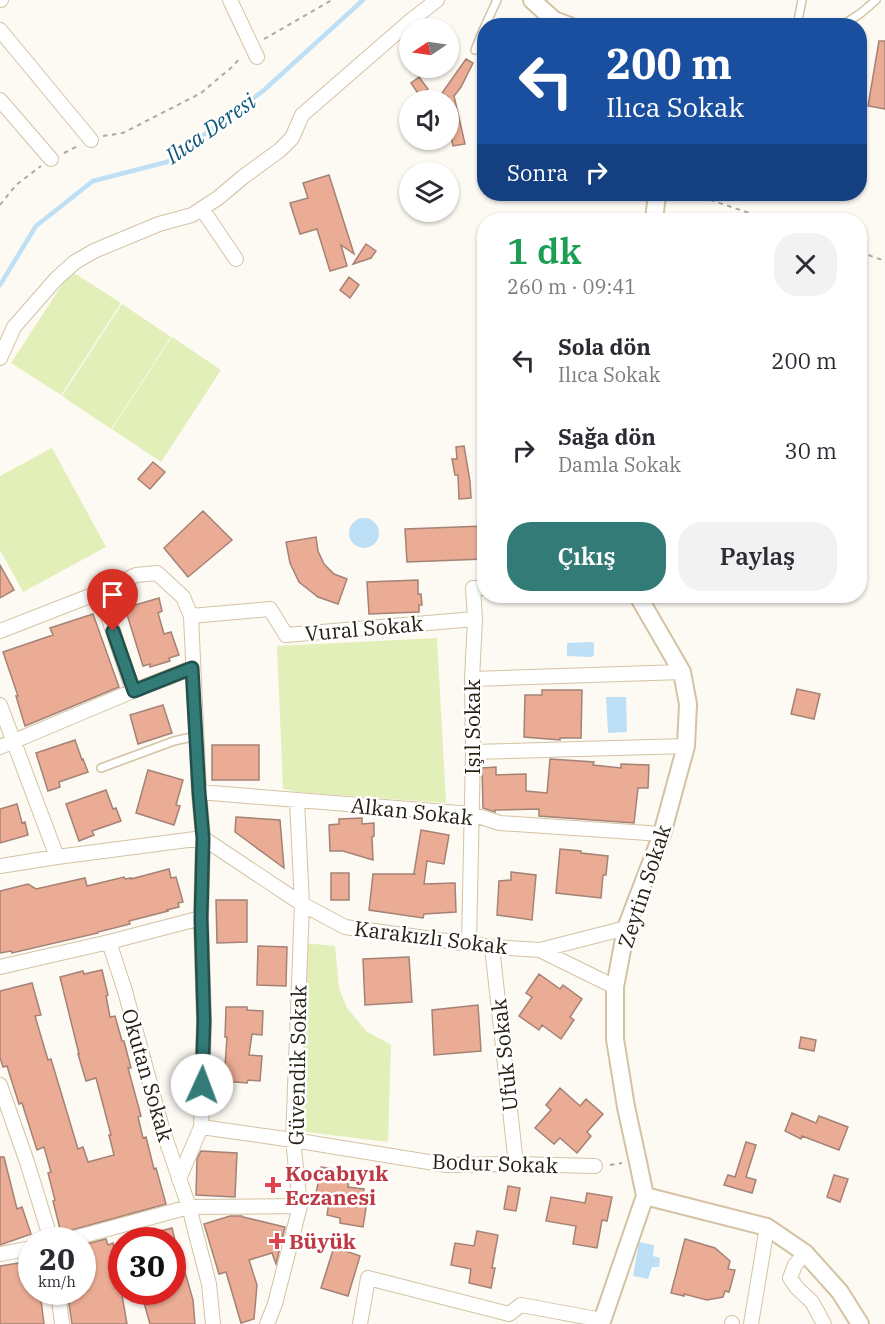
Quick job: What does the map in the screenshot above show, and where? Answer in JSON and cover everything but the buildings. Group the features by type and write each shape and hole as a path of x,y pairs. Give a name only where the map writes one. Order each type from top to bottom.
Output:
{"street":[{"path":"230,0 255,51"},
{"path":"0,358 14,327 56,279 75,262 94,251 159,224 192,215 218,198 280,150 292,138 302,115 437,0"},
{"path":"532,0 552,18"},
{"path":"0,30 91,140"},
{"path":"0,100 51,159"},
{"path":"202,209 236,259"},
{"path":"0,631 100,592 136,575 157,573 183,597 190,616 203,838 201,918 204,1021 201,1127 179,1179"},
{"path":"475,619 473,588 477,588"},
{"path":"100,592 134,691"},
{"name":"Zeytin Sokak","path":"642,603 682,672 688,704 686,746 662,834 626,928 615,987 615,1040 626,1107 645,1196"},
{"name":"Vural Sokak","path":"190,616 270,609 286,635 475,619"},
{"name":"Işıl Sokak","path":"469,943 473,752 472,679 475,619"},
{"path":"6,744 192,668"},
{"path":"472,679 682,672"},
{"path":"0,705 6,744 57,857"},
{"path":"473,752 686,746"},
{"name":"Alkan Sokak","path":"199,792 471,814 500,823 662,834"},
{"name":"Güvendik Sokak","path":"267,1324 275,1304 300,1206 293,1140 302,904 297,801"},
{"path":"0,866 203,838"},
{"name":"Karakızlı Sokak","path":"203,838 302,904 345,927 492,947 540,950 626,928"},
{"path":"0,967 201,918"},
{"name":"Okutan Sokak","path":"109,942 125,991 162,1128 189,1208 209,1284 213,1324"},
{"name":"Ufuk Sokak","path":"492,947 516,1164"},
{"name":"Karakızlı Sokak","path":"540,950 615,987"},
{"path":"0,1085 47,1227"},
{"name":"Bodur Sokak","path":"201,1127 447,1165 595,1166"},
{"path":"360,1324 368,1278 509,1314 520,1305 601,1322 645,1196 767,1227 805,1253 840,1292 860,1324"},
{"path":"96,1232 189,1208 300,1206"},
{"path":"751,1324 767,1227"},
{"path":"0,1254 18,1251"},
{"path":"805,1253 795,1265 790,1278 812,1302 824,1324"},
{"path":"60,1305 62,1324"}],"lane":[{"path":"489,18 497,0"},
{"path":"799,18 802,0"},
{"path":"853,18 876,0"},
{"path":"475,50 477,45"},
{"path":"101,768 174,741 196,736"}],"path":[{"path":"0,205 16,185 51,159 91,140 123,133 201,93 232,67 332,0"},
{"path":"714,201 749,213"},
{"path":"867,255 885,261"},
{"path":"595,1166 638,1162"}],"green space":[{"path":"71,271 121,303 61,395 11,363"},
{"path":"122,304 171,337 111,429 62,396"},
{"path":"172,337 221,370 161,462 112,429"},
{"path":"52,448 106,547 23,592 0,550 0,476"},
{"path":"437,638 446,803 283,789 277,646"},
{"path":"303,943 335,946 339,988 347,1008 366,1031 391,1045 388,1142 298,1131"}],"water":[{"path":"364,518 370,519 378,527 378,539 370,547 364,548 358,547 350,539 349,533 350,527 358,519"},
{"path":"568,643 594,643 594,655 592,657 567,656"},
{"path":"606,697 626,697 627,732 608,733"},
{"path":"639,1242 654,1245 653,1256 660,1258 659,1267 652,1267 648,1279 633,1276"}],"waterway":[{"name":"Ilıca Deresi","path":"0,285 36,226 93,181 167,162 263,91 363,0"}],"place":[{"name":"Kocabıyık Eczanesi","path":"273,1185"},
{"name":"Büyük","path":"277,1241"}],"route":[{"path":"113,631 134,691 192,668 203,838 202,1085"}]}
